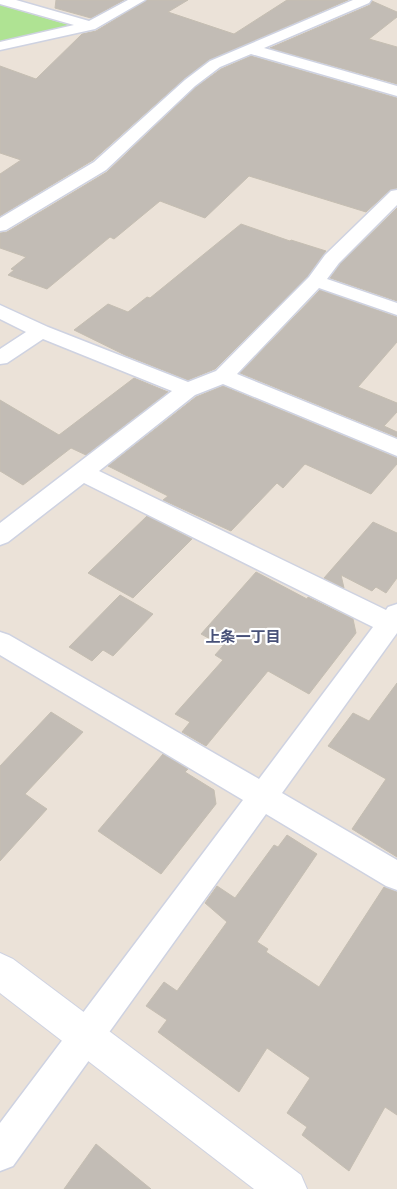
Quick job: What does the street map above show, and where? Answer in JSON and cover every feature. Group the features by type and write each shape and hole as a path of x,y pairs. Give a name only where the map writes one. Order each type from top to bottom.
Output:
{"street":[{"path":"1,0 23,2 90,26"},
{"path":"0,46 90,26 138,0"},
{"path":"0,226 100,166 190,83 215,64 364,0"},
{"path":"251,49 397,91"},
{"path":"0,536 188,390 223,376 316,281 332,259 397,195"},
{"path":"316,281 397,309"},
{"path":"0,311 41,331 188,390"},
{"path":"0,358 41,331"},
{"path":"223,376 397,448"},
{"path":"0,1153 393,619 82,472"},
{"path":"0,642 397,876"},
{"path":"0,971 287,1189"}],"green space":[{"path":"0,5 69,25 68,28 0,43"}],"building":[{"path":"56,0 124,0 91,18 55,8"},
{"path":"147,0 188,0 168,12 234,34 287,0 348,0 209,60 184,79 93,160 0,216 0,174 21,160 0,153 0,66 36,79 82,34 96,31"},
{"path":"372,1 397,12 397,17 369,39 397,47 397,84 270,48 370,5"},
{"path":"251,56 397,98 397,188 390,190 366,212 249,176 205,218 160,201 114,239 110,237 47,289 8,275 14,270 11,269 26,257 0,248 0,233 7,232 107,172 196,87 221,69"},
{"path":"397,208 397,301 330,278 340,264"},
{"path":"241,224 326,251 308,276 215,369 188,380 125,355 74,330 108,304 128,312 147,297 150,298"},
{"path":"320,290 397,317 397,342 358,387 397,403 397,412 384,426 397,432 397,437 240,373"},
{"path":"134,378 168,392 86,455 71,448 23,485 0,471 0,400 59,435"},
{"path":"223,386 397,458 397,464 371,494 305,464 283,488 277,483 231,531 163,500 168,496 108,466 196,397"},
{"path":"147,516 192,539 133,598 88,573"},
{"path":"373,522 397,533 397,578 386,593 376,587 372,591 341,575 344,588 324,578"},
{"path":"256,572 307,599 308,597 353,619 356,633 309,694 268,671 206,746 182,732 190,722 175,714 223,660 215,655 223,646 201,634"},
{"path":"120,595 153,614 113,656 103,650 92,661 69,647"},
{"path":"397,683 397,857 352,829 386,779 328,746 353,713 369,721"},
{"path":"51,712 83,732 25,794 47,809 0,861 0,766"},
{"path":"163,754 188,769 185,772 214,790 216,804 161,874 98,831"},
{"path":"287,835 317,854 257,942 268,949 266,952 319,987 384,887 397,892 397,1115 385,1107 349,1171 302,1135 307,1127 287,1113 310,1078 267,1048 239,1092 158,1032 167,1020 146,1006 164,982 177,991 227,922 205,903 217,886 235,898 274,845 278,847"},
{"path":"96,1144 151,1189 64,1189"}],"district":[{"name":"上条一丁目","path":"243,636"}]}
